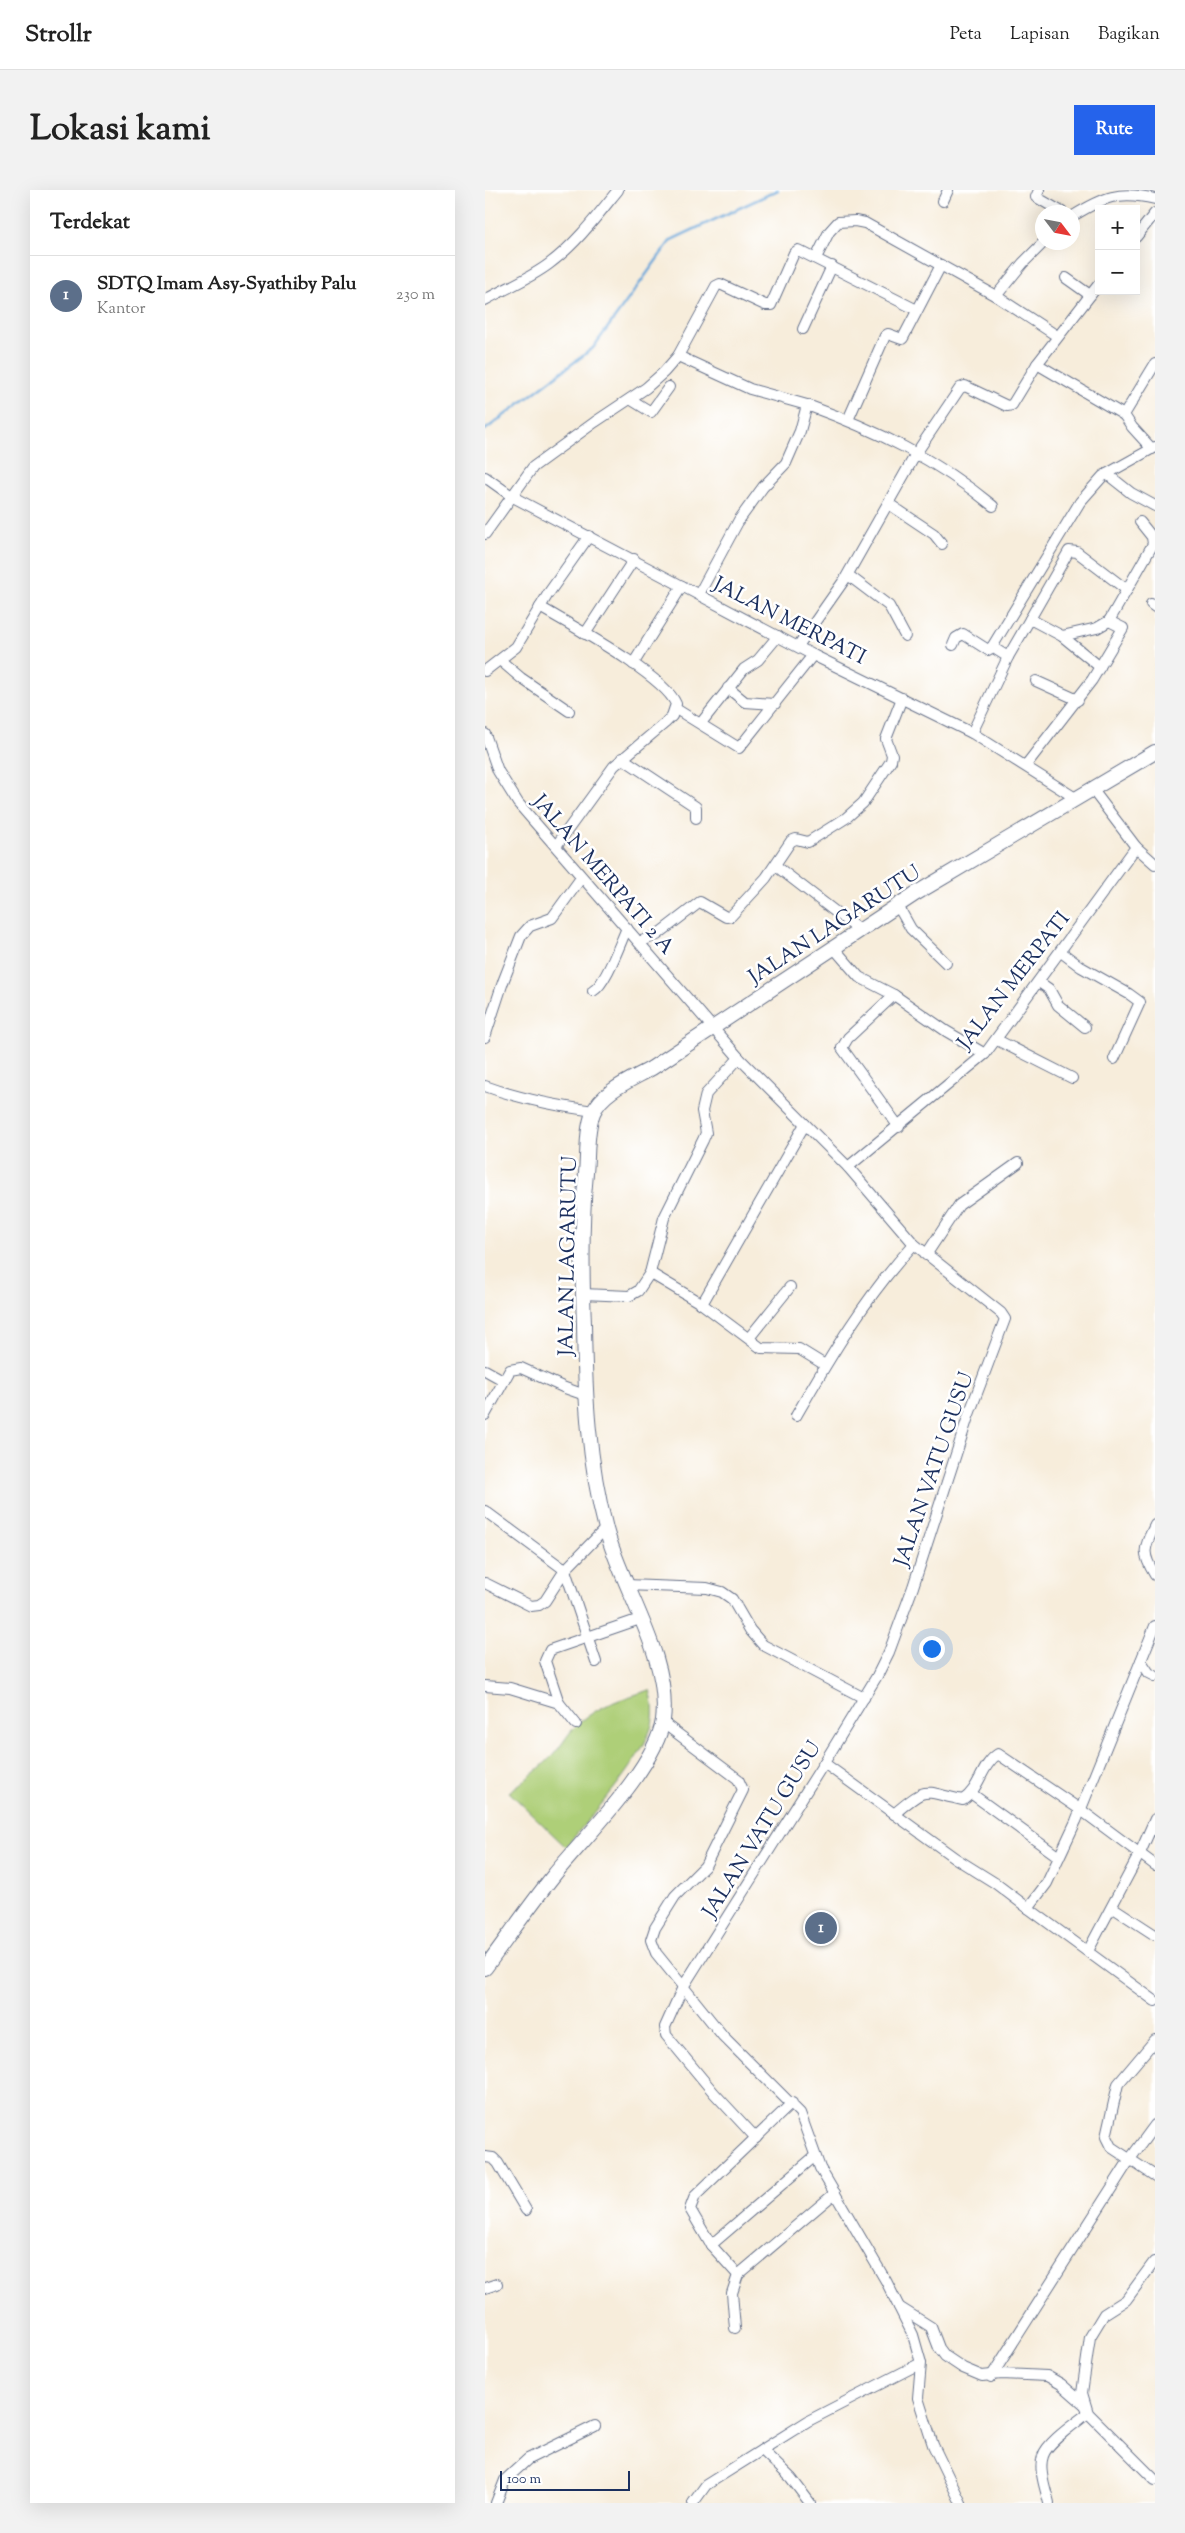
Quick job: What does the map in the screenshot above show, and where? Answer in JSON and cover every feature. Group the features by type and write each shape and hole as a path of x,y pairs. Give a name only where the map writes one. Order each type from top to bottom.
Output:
{"street":[{"path":"485,300 522,281 556,258 583,233 618,190"},
{"path":"943,200 948,190"},
{"path":"1039,190 1035,196 1050,205"},
{"path":"1080,212 1116,193 1140,194 1155,199"},
{"path":"1140,233 1155,213"},
{"path":"816,258 829,232 838,222 855,221 877,229 996,296 1057,336"},
{"path":"996,296 1036,250"},
{"path":"485,534 533,467 630,399 664,372 678,356 718,285 723,284 765,305 771,306 796,251 816,258 917,310"},
{"path":"848,420 886,334 902,339 941,265"},
{"path":"803,329 831,266"},
{"path":"1066,278 1090,295"},
{"path":"797,646 848,574 917,452 962,386 1010,406 1057,336 1095,289"},
{"path":"678,356 750,389 807,405 848,420 917,452 957,478 993,506"},
{"path":"953,645 956,638 963,634 988,650 992,647 1080,502 1097,481 1154,448 1132,427 1124,415 1037,364"},
{"path":"1124,415 1155,364"},
{"path":"630,399 651,412 669,386"},
{"path":"699,594 739,520 763,488 786,463 800,431 807,405"},
{"path":"1107,474 1131,493 1155,506"},
{"name":"JALAN MERPATI","path":"485,477 513,497 634,559 813,655 973,733 1077,799"},
{"path":"889,504 934,534 941,544"},
{"path":"1061,636 1097,628 1109,621 1154,542 1140,522"},
{"path":"485,671 501,661 516,647 540,607 589,536"},
{"path":"973,733 1029,619 1069,551 1077,552 1127,590"},
{"path":"585,634 634,559"},
{"path":"848,574 889,606 905,636"},
{"path":"633,664 683,586"},
{"path":"540,607 633,664 664,688 674,700 676,709 701,723 735,748 739,748 813,655"},
{"path":"1029,619 1061,636 1100,667"},
{"path":"1026,765 1078,700 1123,630 1120,625 1109,621"},
{"path":"701,723 744,669 758,660 778,636"},
{"path":"992,647 1009,657"},
{"path":"501,661 521,678 569,711"},
{"path":"1036,681 1078,700"},
{"path":"728,688 745,702 775,704"},
{"path":"639,942 657,935 700,902 726,917 731,916 776,866 791,841 796,839 808,842 846,818 869,798 891,761 892,753 886,740 902,698"},
{"path":"556,846 614,766 665,723 676,709"},
{"name":"JALAN MERPATI 2 A","path":"485,734 506,788 581,878 713,1027"},
{"name":"JALAN LAGARUTU","path":"485,1968 531,1904 625,1789 650,1754 659,1736 663,1722 662,1681 657,1660 605,1528 589,1442 585,1394 583,1294 585,1180 591,1121 594,1110 611,1092 859,930 1155,752"},
{"path":"623,758 696,807 697,818"},
{"path":"1092,789 1135,847 1155,864"},
{"name":"JALAN MERPATI","path":"849,1167 985,1054 1061,952 1135,847"},
{"path":"776,866 859,930"},
{"path":"485,1037 503,982 521,936 536,923 553,918 581,878"},
{"path":"897,906 911,930 946,963"},
{"path":"593,991 599,988 627,928"},
{"path":"833,947 859,977 894,996 946,1032 985,1054"},
{"path":"1061,952 1081,967 1140,1002 1114,1059"},
{"path":"1039,982 1049,989 1058,1005 1085,1027"},
{"path":"894,996 848,1038 842,1048 899,1127"},
{"name":"JALAN VATU GUSU","path":"713,1027 739,1058 849,1167 914,1244 1001,1313 1005,1319 968,1417 898,1632 864,1698 825,1763 683,1987 665,2028 666,2035 714,2093 756,2138"},
{"path":"997,1040 1072,1078"},
{"path":"583,1294 634,1295 650,1273 664,1218 706,1133 702,1111 706,1094 739,1058"},
{"path":"485,1086 527,1099 594,1110"},
{"path":"702,1304 805,1124"},
{"path":"926,1255 959,1205 1017,1162"},
{"path":"796,1416 845,1332 882,1281 914,1244"},
{"path":"650,1273 702,1304 761,1348 799,1349 825,1365"},
{"path":"749,1338 790,1288"},
{"path":"485,1415 510,1370 521,1368 558,1386 585,1394"},
{"path":"485,1370 503,1380"},
{"path":"485,1512 565,1570 596,1662"},
{"path":"1155,1525 1147,1541 1144,1554 1155,1575"},
{"path":"485,1583 531,1606 537,1606 545,1601 565,1570 605,1528"},
{"path":"626,1585 707,1588 721,1592 732,1599 750,1630 763,1644 864,1698"},
{"path":"577,1724 559,1703 545,1661 546,1655 550,1650 640,1619"},
{"path":"1028,1908 1047,1884 1081,1810 1155,1626"},
{"path":"1141,1661 1149,1673 1155,1676"},
{"path":"485,1686 510,1688 559,1703"},
{"path":"663,1722 738,1779 743,1786 738,1803 709,1861 671,1901 653,1932 652,1944 656,1953 723,2036 792,2103 806,2124 815,2156 913,2335 921,2363 918,2398 933,2445 961,2503"},
{"path":"894,1814 923,1792 934,1791 963,1800 972,1794 991,1759 998,1754 1081,1810 1155,1865"},
{"path":"825,1763 955,1858 995,1882 1155,2001"},
{"path":"972,1794 1059,1857"},
{"path":"1088,1951 1140,1853 1155,1819"},
{"path":"1112,1907 1155,1935"},
{"path":"1155,2040 1118,2084 1106,2137 1111,2147 1155,2176"},
{"path":"738,2275 711,2245 690,2209 693,2200 792,2103"},
{"path":"991,2377 1130,2159 1155,2125"},
{"path":"711,2245 815,2156"},
{"path":"485,2157 493,2158 498,2163 526,2210"},
{"path":"735,2328 732,2293 738,2275 835,2193"},
{"path":"1086,2409 1082,2383 1090,2337 1104,2314 1126,2300 1154,2262"},
{"path":"485,2288 497,2284"},
{"path":"899,2307 931,2327 939,2348 953,2362 975,2375 991,2377 1002,2374 1047,2376 1061,2384 1155,2480"},
{"path":"693,2503 706,2485 808,2421 921,2363"},
{"path":"1049,2503 1043,2479 1042,2457 1049,2447 1086,2409"},
{"path":"496,2503 505,2480 528,2459 595,2426"},
{"path":"762,2450 791,2478 810,2503"}],"green space":[{"path":"650,1690 653,1721 644,1745 612,1791 566,1847 509,1792 549,1759 574,1728 586,1717 612,1703"}],"waterway":[{"path":"485,430 593,348 671,240 778,190"}],"place":[{"name":"SDTQ Imam Asy-Syathiby Palu","path":"821,1928"}]}
